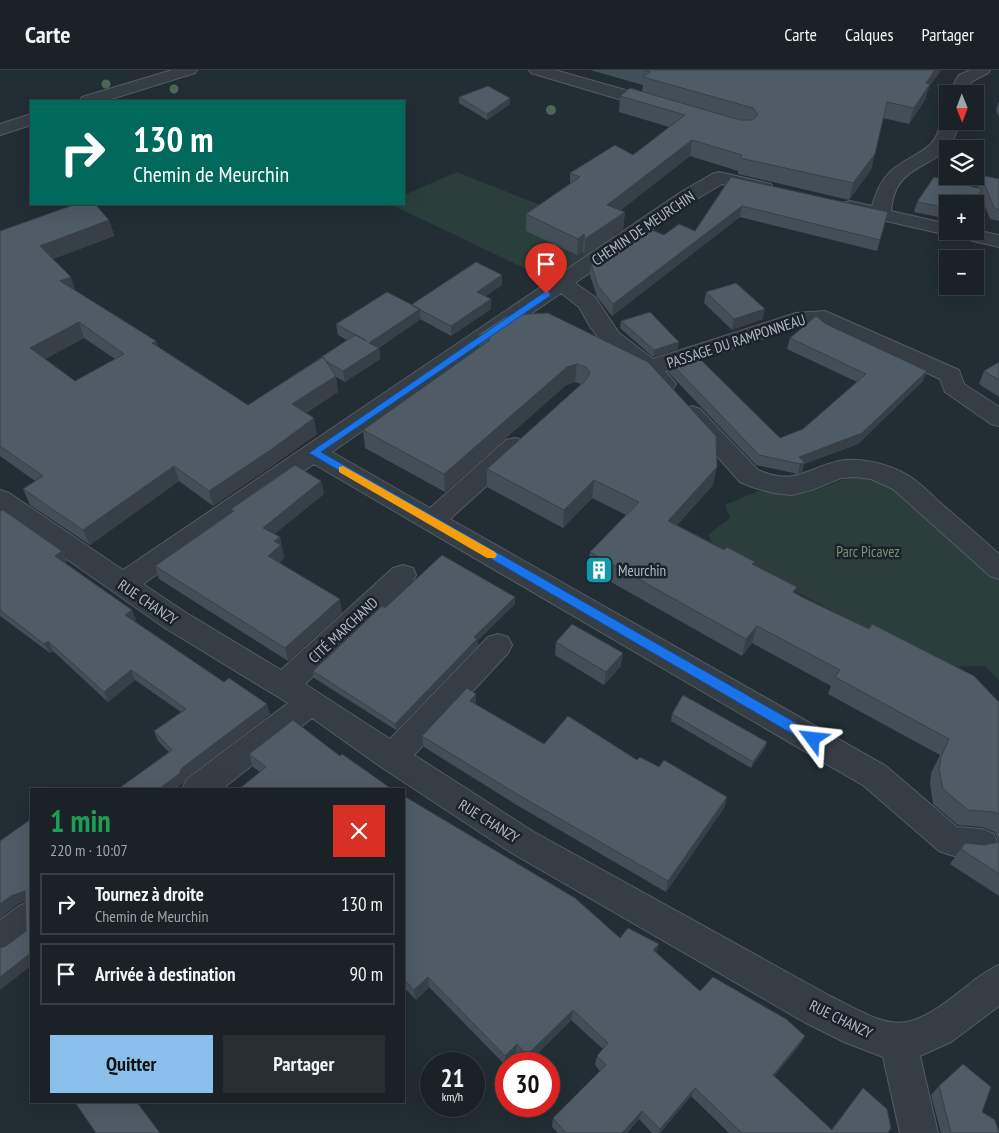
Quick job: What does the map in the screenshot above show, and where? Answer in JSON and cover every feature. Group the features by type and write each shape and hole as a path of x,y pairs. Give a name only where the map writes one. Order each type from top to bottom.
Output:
{"street":[{"path":"91,100 189,70"},
{"path":"538,70 678,111"},
{"path":"961,85 965,79 982,70"},
{"path":"0,112 30,113"},
{"path":"0,130 30,120"},
{"path":"880,214 889,184 907,169 940,148 945,141 948,130"},
{"name":"CHEMIN DE MEURCHIN","path":"122,584 688,196 719,178 785,192"},
{"path":"833,203 939,228"},
{"path":"984,238 999,241"},
{"path":"562,283 588,302 602,328 611,338 650,368 748,476 772,484 796,486 838,471 864,469 886,474 902,483 999,569"},
{"name":"PASSAGE DU RAMPONNEAU","path":"650,368 804,318 825,317 951,375 953,387 999,418"},
{"path":"432,521 534,428"},
{"path":"314,453 875,776 950,841 982,844"},
{"name":"RUE CHANZY","path":"0,499 122,584 213,644 311,702 392,758 522,842 809,1004 878,1037 898,1042 913,1041 940,1029 999,984"},
{"name":"CITÉ MARCHAND","path":"284,685 403,575"},
{"path":"392,758 498,645"},
{"path":"199,788 311,702"},
{"path":"0,941 30,918"},
{"path":"898,1042 918,1133"}],"green space":[{"path":"457,172 618,236 553,282 392,205 405,205 405,195"},
{"name":"Parc Picavez","path":"853,476 864,477 904,490 999,580 999,680 985,666 942,667 716,551 708,535 730,518 725,505 758,491 808,493"}],"building":[{"path":"645,70 935,70 926,83 930,84 914,108 887,102 875,154 853,183 740,158 742,155 692,140 607,205 625,212 585,239 584,234 578,239 526,214 580,177 570,173 615,145 633,155 685,115 620,96 630,88 740,120 753,120 758,114 753,108 643,77 650,72"},
{"path":"488,86 510,98 487,114 459,97"},
{"path":"984,176 999,179 999,210 994,208 984,183"},
{"path":"731,177 888,212 880,240 742,206 613,304 598,286 591,264 645,227 664,235 679,224 695,231"},
{"path":"934,177 939,178 939,185 966,185 982,189 979,195 939,195 939,206 917,202"},
{"path":"73,205 96,205 109,220 40,246 71,277 60,281 156,341 152,343 248,405 323,357 336,376 292,404 314,418 209,491 174,466 83,530 23,489 43,476 0,446 0,231","holes":["79,322 124,354 75,381 30,348"]},
{"path":"476,262 502,275 477,292 491,299 451,326 411,305"},
{"path":"736,283 765,309 734,319 706,292"},
{"path":"387,292 420,309 369,343 379,348 343,371 326,361 323,357 320,358 355,335 367,341 336,324"},
{"path":"650,312 679,342 654,350 621,321"},
{"path":"548,313 648,362 716,436 717,467 668,521 724,550 727,547 755,562 752,564 797,587 793,592 804,598 869,629 872,624 974,676 999,702 999,814 968,810 943,789 939,769 941,757 949,739 835,677 840,670 757,626 746,639 590,552 639,502 594,480 564,510 487,469 586,380 590,373 586,367 577,364 567,367 444,474 363,430 490,340 479,334 505,317"},
{"path":"816,316 826,324 927,371 862,433 799,457 805,463 800,464 759,455 670,362 694,353 780,438 803,429 866,374 790,338"},
{"path":"999,362 999,380 984,371"},
{"path":"295,465 321,481 263,528 280,537 274,541 281,545 268,556 340,599 285,648 155,566 234,511 231,509"},
{"path":"3,510 62,551 55,556 132,610 125,615 224,682 229,678 267,704 182,768 179,774 160,788 119,788 172,750 154,731 186,709 131,670 104,692 48,641 44,644 0,610 0,511"},
{"path":"442,555 515,597 474,637 477,639 395,724 313,671 382,606 385,608"},
{"path":"572,624 623,653 606,672 556,642"},
{"path":"467,688 476,694 470,701 544,744 568,716 637,760 640,757 659,767 664,760 727,797 668,881 515,793 422,736"},
{"path":"683,695 767,742 753,762 672,714"},
{"path":"293,720 340,756 342,754 391,788 240,788 266,767 249,754"},
{"path":"405,797 575,898 620,938 628,928 659,944 653,950 700,991 713,977 786,1019 805,1036 773,1075 832,1130 863,1088 887,1109 891,1128 888,1133 742,1133 695,1088 660,1129 642,1111 622,1133 566,1133 553,1118 560,1117 560,1111 606,1065 597,1056 608,1043 573,1010 530,1052 524,1052 517,1044 509,1052 501,1052 428,977 414,990 405,980"},
{"path":"30,820 30,954 0,977 0,948 6,946 26,931 25,891 11,896 0,904 0,841"},
{"path":"999,842 999,874 961,849 965,843 984,845"},
{"path":"963,1064 991,1087 982,1112 995,1120 999,1133 951,1133 939,1086"},
{"path":"75,1103 138,1103 160,1133 96,1133"}],"slow traffic":[{"path":"343,469 491,555"}],"place":[{"name":"Meurchin","path":"599,570"}],"route":[{"path":"546,294 314,453 813,739"}]}
